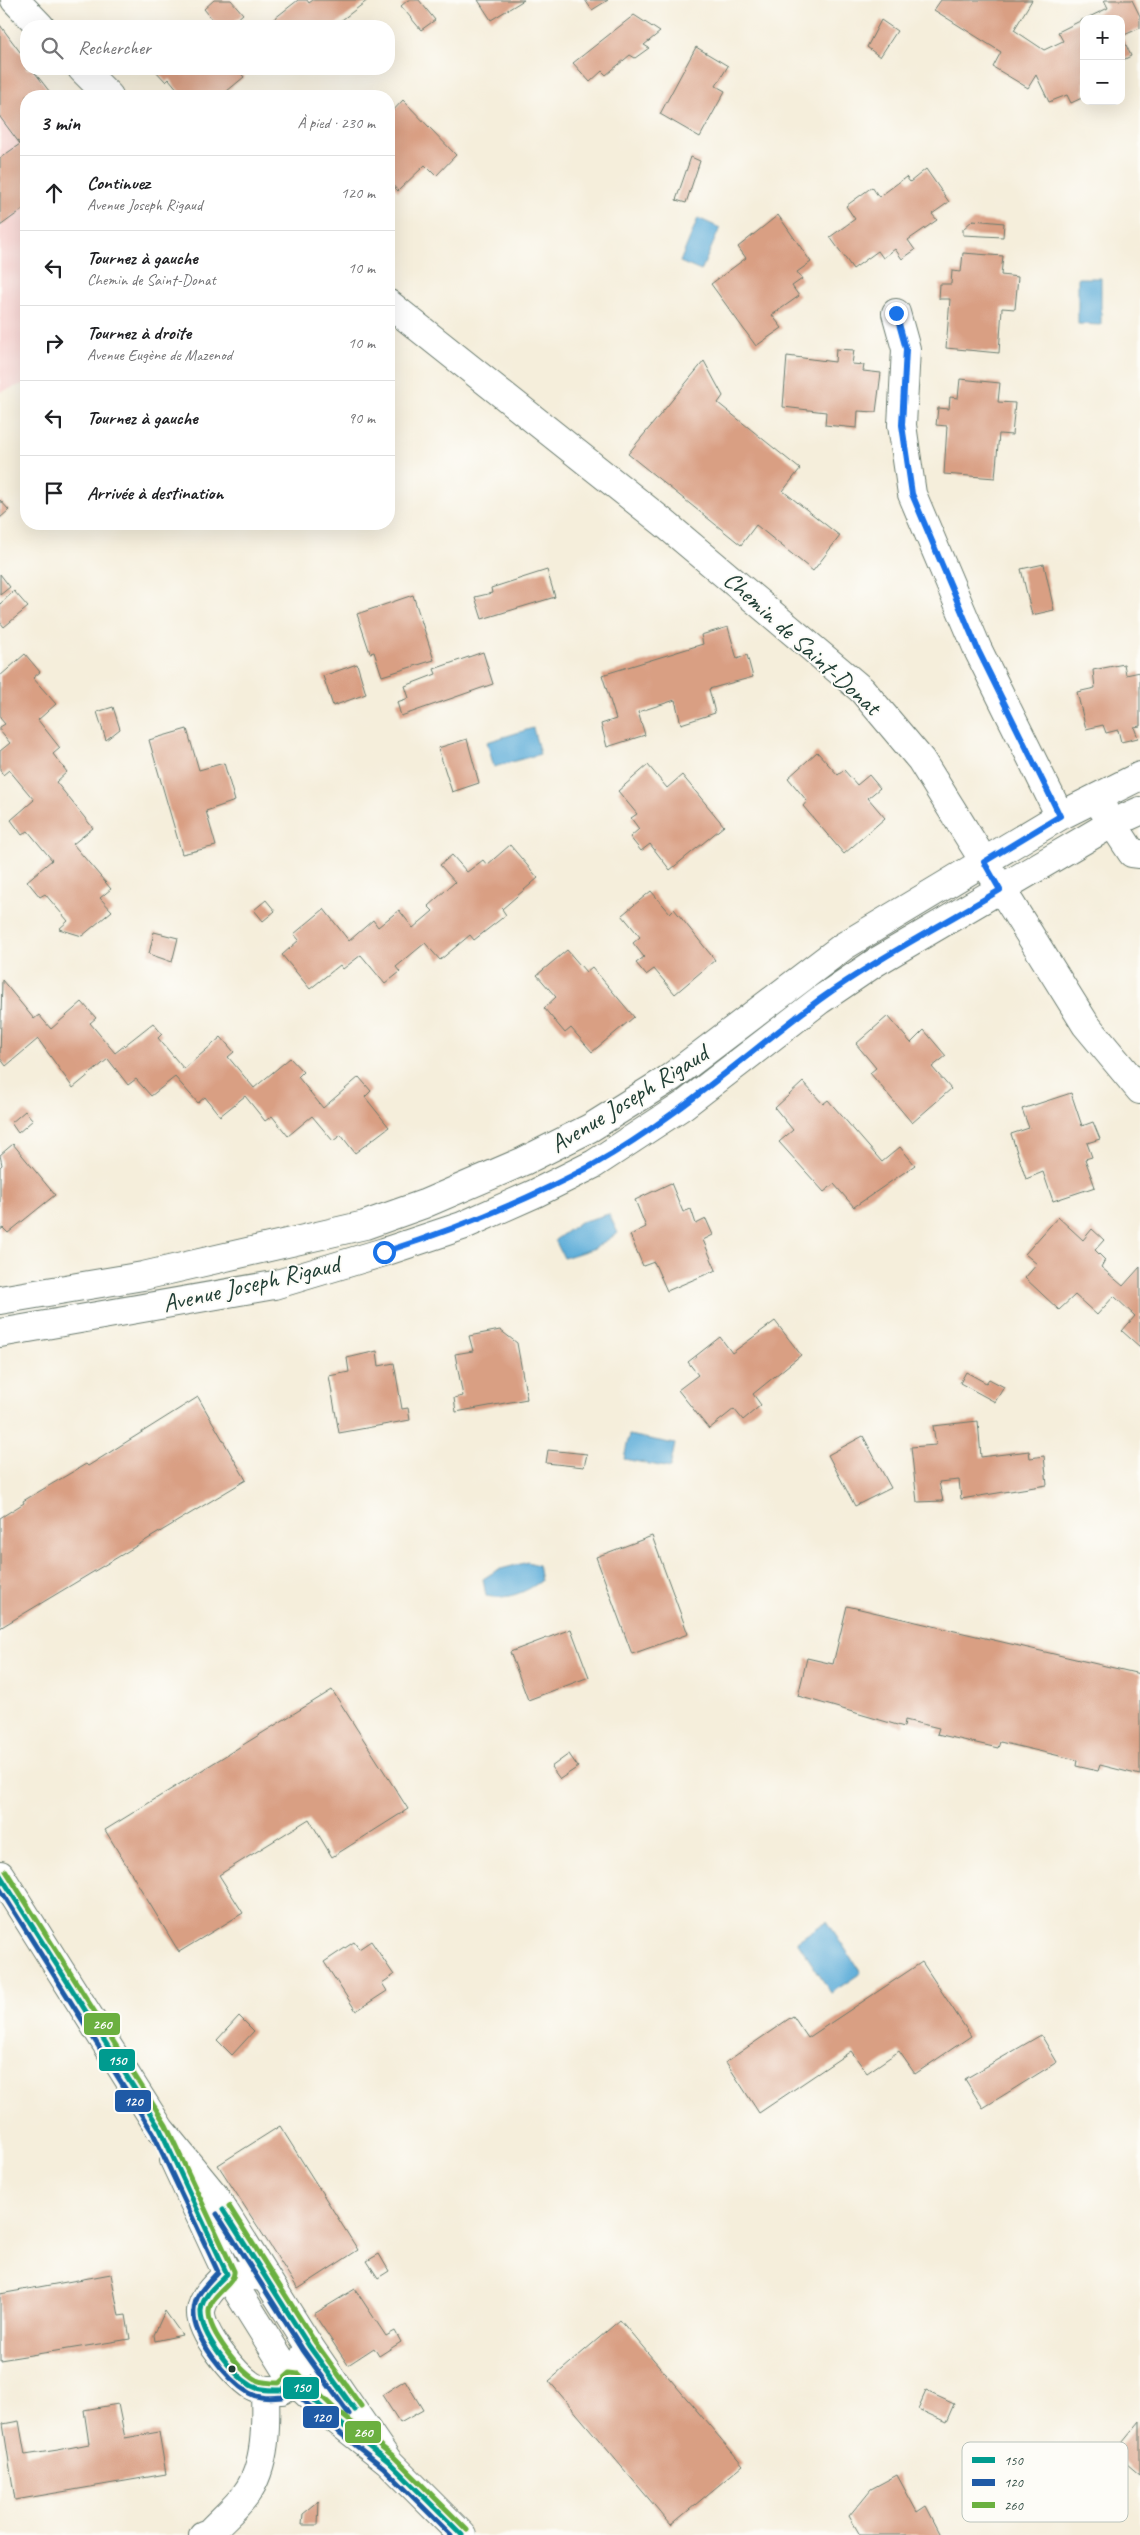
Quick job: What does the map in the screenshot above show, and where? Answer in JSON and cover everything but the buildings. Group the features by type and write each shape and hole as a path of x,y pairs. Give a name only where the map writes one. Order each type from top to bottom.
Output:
{"street":[{"path":"15,0 34,20"},
{"path":"88,75 103,90"},
{"name":"Chemin de Saint-Donat","path":"395,309 664,523 862,690 921,760 1000,890 1086,1025 1140,1090"},
{"path":"896,313 906,349 902,425 912,494 978,650 1060,816"},
{"name":"Avenue Joseph Rigaud","path":"0,1300 143,1276 364,1225 424,1204 509,1168 590,1128 670,1078 844,946 1060,816 1096,796 1140,776"},
{"path":"1096,796 1111,824 1132,853 1140,854"},
{"name":"Avenue Joseph Rigaud","path":"0,1333 274,1285 454,1229 536,1193 594,1164 684,1105 820,1000 876,962 1111,824 1140,811"},
{"path":"0,1875 160,2129 214,2195 309,2346 388,2461"},
{"path":"160,2129 227,2274 293,2380 330,2415 388,2461 462,2535"},
{"path":"265,2276 227,2274 211,2290 201,2312 207,2335 252,2386 265,2390 282,2390 293,2380 309,2346"},
{"path":"203,2535 209,2533 247,2494 257,2472 266,2426 265,2390"}],"shaded area":[{"path":"0,24 20,52 20,75 37,75 49,90 20,90 20,385 0,392"}],"water":[{"path":"698,218 720,228 701,271 680,262"},
{"path":"1078,278 1101,278 1101,325 1078,324"},
{"path":"533,728 540,754 494,767 487,742"},
{"path":"609,1214 618,1233 595,1248 564,1258 555,1240 580,1222"},
{"path":"629,1435 675,1444 670,1468 624,1459"},
{"path":"528,1562 538,1565 541,1581 528,1589 508,1596 486,1596 483,1579 497,1570"},
{"path":"827,1921 861,1973 831,1993 797,1941"}],"transit line":[{"name":"260","path":"6,1871 166,2125 234,2271 231,2280 213,2300 209,2312 214,2329 226,2350 256,2380 279,2383 290,2373 298,2374 335,2409 393,2456 467,2530"},
{"name":"150","path":"0,1875 160,2129 227,2274 207,2295 201,2311 206,2331 219,2353 244,2381 255,2388 282,2390 293,2380 330,2415 388,2461 462,2535"},
{"name":"120","path":"0,1889 153,2133 218,2272 199,2295 194,2311 199,2333 212,2357 240,2387 253,2395 266,2398 283,2397 293,2390 325,2421 383,2467 451,2535"},
{"name":"260","path":"229,2206 315,2342 361,2406"},
{"name":"150","path":"223,2210 309,2346 355,2410"},
{"name":"120","path":"217,2214 303,2350 349,2414"}],"route":[{"path":"384,1252 462,1226 536,1193 594,1164 684,1105 820,1000 876,962 1000,890 984,862 1060,816 978,650 912,494 902,425 906,349 896,313"}]}
